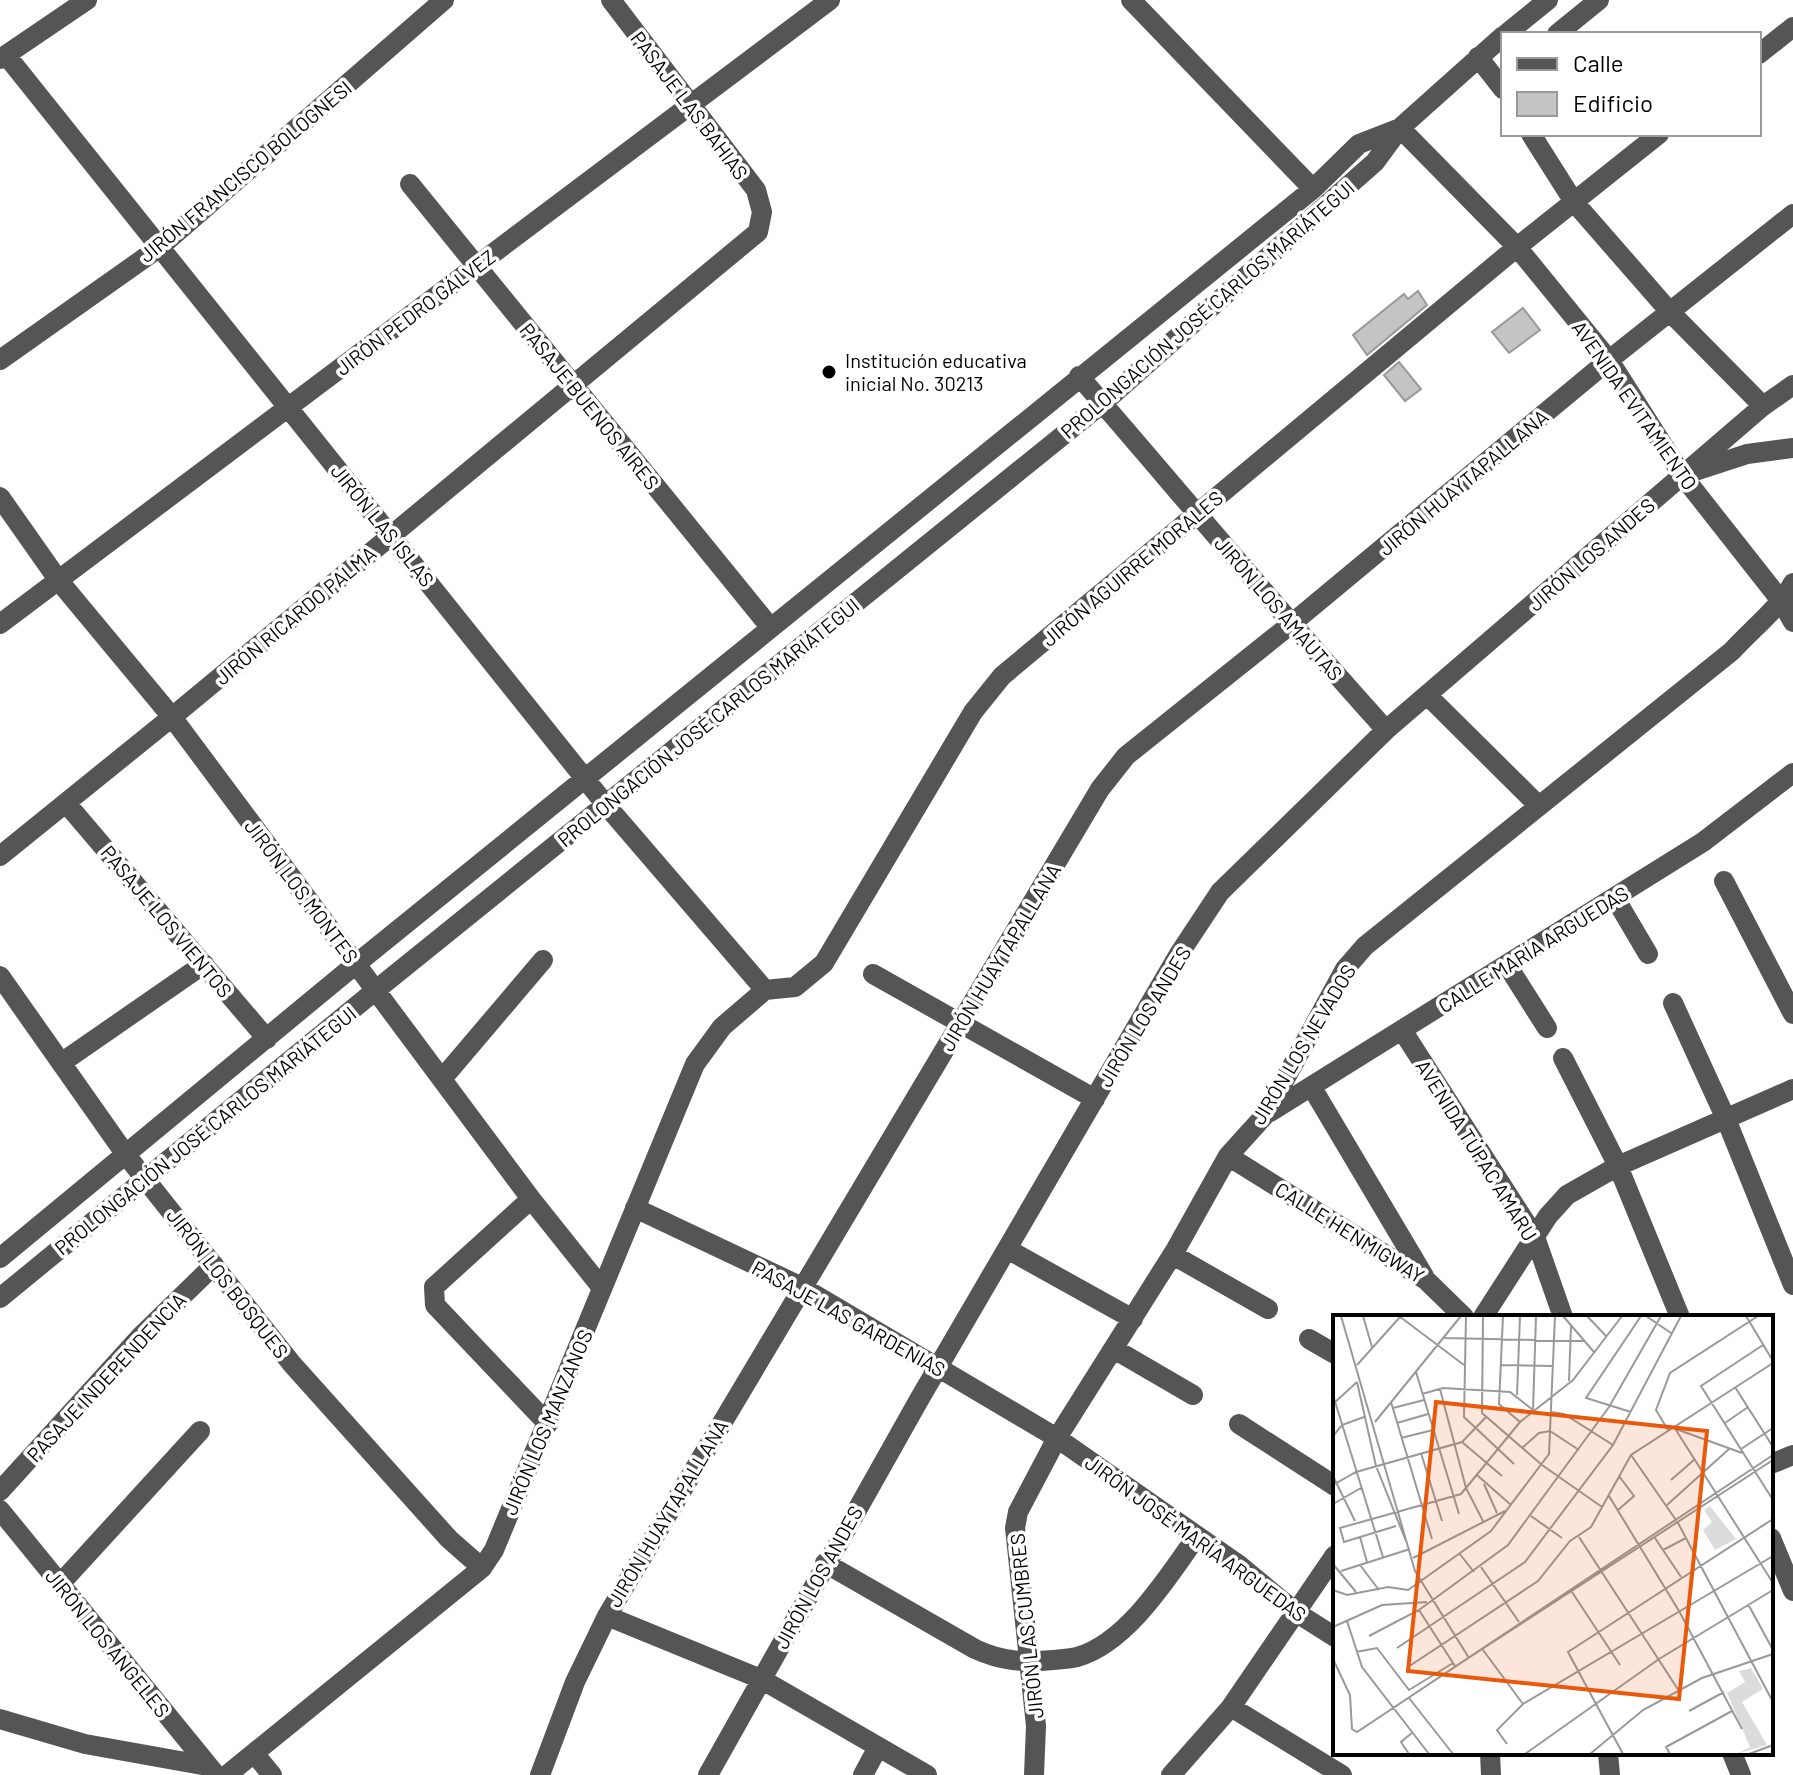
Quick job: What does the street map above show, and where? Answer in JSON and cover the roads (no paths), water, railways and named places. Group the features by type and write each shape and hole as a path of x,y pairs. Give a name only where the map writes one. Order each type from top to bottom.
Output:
{"street":[{"path":"3,57 87,0"},
{"name":"JIRÓN FRANCISCO BOLOGNESI","path":"0,360 160,247 444,0"},
{"name":"PASAJE LAS BAHIAS","path":"611,0 756,190 762,212"},
{"name":"JIRÓN PEDRO GÁLVEZ","path":"0,624 830,0"},
{"path":"1131,0 1313,189"},
{"name":"PROLONGACIÓN JOSÉ CARLOS MARIÁTEGUI","path":"1508,32 1548,0"},
{"path":"1559,32 1599,0"},
{"path":"1761,52 1793,27"},
{"name":"PROLONGACIÓN JOSÉ CARLOS MARIÁTEGUI","path":"0,1298 1103,403 1375,162 1400,128 1501,38"},
{"name":"JIRÓN LAS ISLAS","path":"3,57 289,407 606,805 765,990"},
{"path":"1478,57 1501,83"},
{"name":"PROLONGACIÓN JOSÉ CARLOS MARIÁTEGUI","path":"0,1258 356,964 1313,189 1359,144 1400,128"},
{"name":"AVENIDA EVITAMIENTO","path":"1400,128 1517,247 1609,360 1682,475 1782,602 1793,622"},
{"path":"1532,136 1574,202 1670,312 1763,406"},
{"name":"JIRÓN AGUIRRE MORALES","path":"765,990 795,987 824,963 973,712 1002,676 1517,247 1656,136"},
{"name":"PASAJE BUENOS AIRES","path":"410,184 770,627"},
{"name":"JIRÓN RICARDO PALMA","path":"0,856 758,232 762,212"},
{"name":"JIRÓN HUAYTAPALLANA","path":"540,1775 575,1682 607,1616 1100,789 1126,756 1290,625 1609,360 1793,214"},
{"name":"JIRÓN LOS AMAUTAS","path":"1079,376 1290,625 1386,730"},
{"name":"JIRÓN LOS ANDES","path":"708,1775 938,1367 1179,954 1220,892 1386,730 1763,406 1793,385"},
{"path":"1682,475 1747,454 1793,448"},
{"name":"JIRÓN LOS MONTES","path":"0,497 59,581 172,717 531,1199 602,1288"},
{"name":"JIRÓN LOS NEVADOS","path":"1057,1438 1173,1255 1228,1156 1266,1114 1345,969 1365,946 1732,651 1770,610 1782,602 1793,583"},
{"path":"1427,695 1539,806"},
{"name":"CALLE MARÍA ARGUEDAS","path":"1266,1114 1703,842 1793,773"},
{"name":"PASAJE LOS VIENTOS","path":"66,803 267,1039"},
{"path":"1724,881 1793,1014"},
{"path":"1615,898 1648,954"},
{"path":"442,1079 543,960"},
{"path":"61,1063 204,964"},
{"path":"1507,965 1547,1028"},
{"path":"873,974 1095,1099"},
{"name":"JIRÓN LOS BOSQUES","path":"0,976 126,1155 292,1364 449,1539 482,1568"},
{"name":"JIRÓN LOS MANZANOS","path":"217,1772 254,1753 482,1568 494,1550 548,1424 695,1064 722,1027 765,990"},
{"path":"1673,1003 1726,1119 1793,1285"},
{"name":"AVENIDA TÚPAC AMARU","path":"1402,1030 1535,1237 1562,1315"},
{"path":"1563,1058 1618,1166 1679,1315"},
{"path":"1484,1315 1535,1237 1567,1195 1618,1166 1793,1089"},
{"path":"1317,1096 1426,1280"},
{"name":"CALLE HENMIGWAY","path":"1228,1156 1426,1280 1462,1315"},
{"path":"531,1199 434,1287 433,1296 435,1305 548,1424"},
{"name":"PASAJE LAS GARDENIAS","path":"635,1208 802,1287 1057,1438"},
{"path":"1007,1249 1133,1319"},
{"path":"1173,1255 1268,1309"},
{"name":"PASAJE INDEPENDENCIA","path":"0,1491 140,1337 214,1265"},
{"path":"1309,1339 1333,1353"},
{"path":"1114,1349 1193,1395"},
{"path":"1239,1424 1333,1485"},
{"path":"60,1584 200,1431"},
{"name":"JIRÓN JOSÉ MARÍA ARGUEDAS","path":"1057,1438 1239,1565 1297,1613 1333,1636"},
{"name":"JIRÓN LAS CUMBRES","path":"1034,1775 1036,1726 1015,1528 1018,1512 1057,1438"},
{"path":"1773,1463 1793,1455"},
{"name":"JIRÓN LOS ÁNGELES","path":"0,1510 217,1772"},
{"path":"825,1563 975,1649 995,1658 1029,1663 1076,1657 1098,1648 1143,1610 1197,1536"},
{"path":"1773,1543 1793,1591"},
{"path":"1171,1775 1231,1707 1333,1558"},
{"path":"607,1616 761,1679 927,1775"},
{"path":"1231,1707 1342,1775"},
{"path":"0,1719 85,1744 217,1772"},
{"path":"863,1775 878,1747"},
{"path":"254,1753 272,1775"},
{"path":"1490,1755 1491,1775"},
{"path":"1608,1755 1610,1775"},
{"path":"1733,1755 1741,1775"}],"place":[{"name":"Institución educativa inicial No. 30213","path":"829,372"}]}
